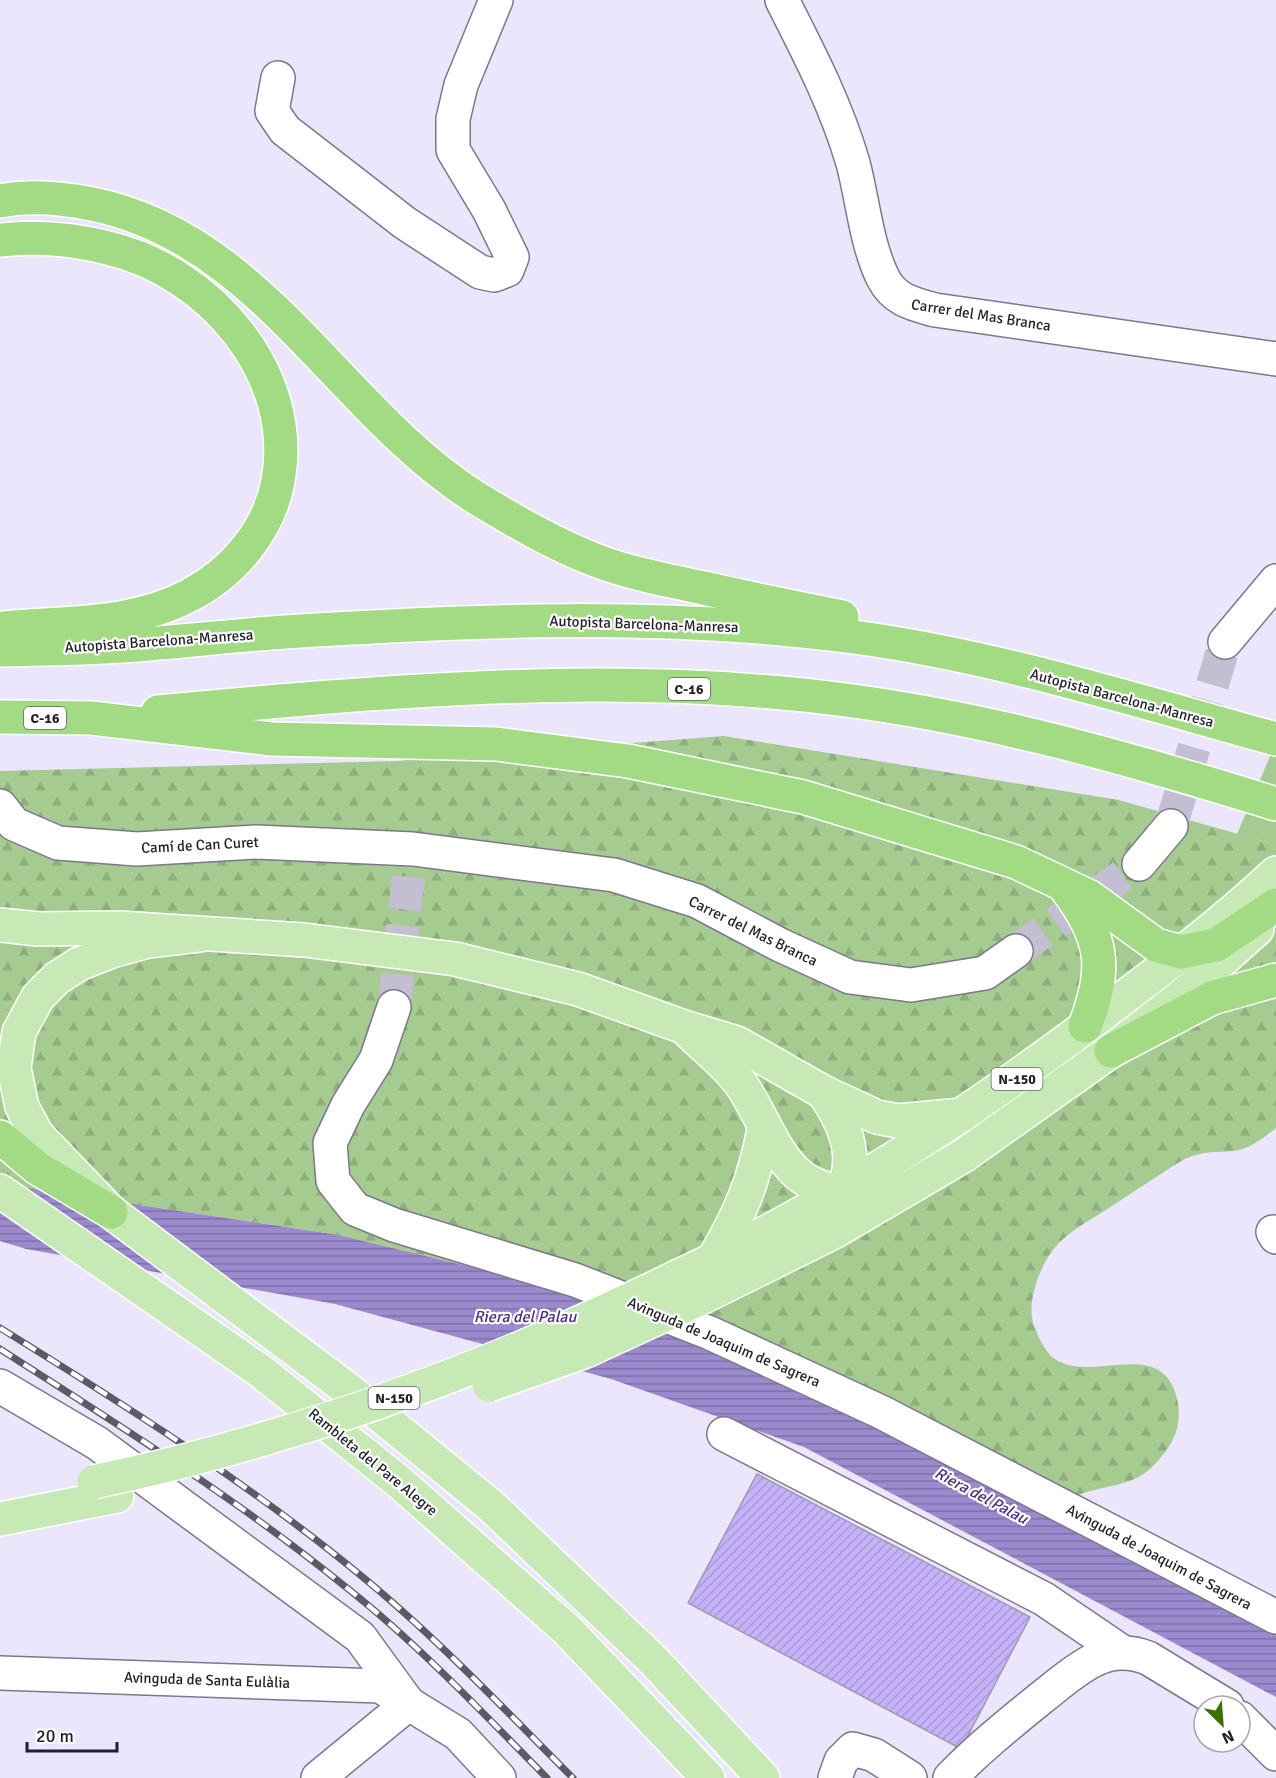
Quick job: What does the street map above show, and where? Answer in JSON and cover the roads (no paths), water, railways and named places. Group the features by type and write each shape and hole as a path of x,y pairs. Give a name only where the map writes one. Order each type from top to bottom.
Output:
{"highway":[{"path":"0,201 42,198 115,208 179,235 236,275 281,315 389,425 455,483 526,527 558,543 596,560 645,575 873,623 966,659"},
{"path":"0,240 49,238 109,248 135,257 177,279 229,322 257,359 276,400 282,446 276,494 263,523 245,551 211,583 165,606 138,614 79,624 0,629"},
{"name":"Autopista Barcelona-Manresa","path":"0,650 104,647 282,632 422,624 595,620 748,627 855,637 966,659 1081,686 1276,739"},
{"name":"C-16","path":"0,717 91,718 305,698 465,687 605,685 743,691 845,700 972,722 1118,755 1276,804"},
{"path":"91,718 272,739 496,744 628,761 803,797 1016,862 1090,897 1156,945 1181,952 1216,945 1275,885"},
{"path":"1064,886 1087,916 1095,937 1098,992 1086,1026"},
{"path":"1111,1051 1212,998 1276,980"},
{"path":"0,1137 38,1168 111,1212"}],"main road":[{"name":"N-150","path":"0,1519 352,1413 567,1330 690,1287 778,1260 834,1232 963,1156 1111,1051 1182,996 1276,911"},
{"path":"0,925 39,929 119,928 349,944 455,959 578,989 684,1028 737,1043 859,1110 897,1121 962,1116"},
{"path":"199,935 148,941 111,951 79,964 57,978 38,998 25,1017 16,1042 15,1080 29,1123 53,1155 85,1182 111,1212 351,1390 498,1512 653,1660 763,1778"},
{"name":"N-150","path":"690,1287 713,1260 842,1192 1012,1082 1181,952"},
{"path":"684,1028 732,1072 764,1129 791,1167 810,1183 842,1192 874,1188 963,1156"},
{"path":"778,1260 822,1218 842,1192 851,1156 846,1132 838,1113 823,1092"},
{"path":"713,1260 745,1202 757,1166 764,1129"},
{"name":"Rambleta del Pare Alegre","path":"0,1191 259,1370 424,1503 566,1629 708,1778"},
{"name":"N-150","path":"0,1498 105,1489"}],"street":[{"path":"278,78 272,111 285,130 405,223 480,272 494,275 507,270 512,256 489,210 453,150 453,119 461,85 496,0"},
{"name":"Carrer del Mas Branca","path":"782,0 827,89 853,164 864,216 884,279 903,302 935,310 1276,359"},
{"path":"1225,642 1276,581"},
{"name":"Camí de Can Curet","path":"0,806 14,824 58,843 137,849 256,842 411,856"},
{"path":"1139,864 1171,826"},
{"name":"Carrer del Mas Branca","path":"411,856 614,875 698,900 780,945 850,977 911,985 985,973 1016,951"},
{"name":"Avinguda de Joaquim de Sagrera","path":"394,1006 376,1060 348,1105 330,1143 333,1181 355,1209 394,1225 574,1280 710,1333 881,1412 1276,1617"},
{"path":"0,1386 97,1443 360,1637 408,1704 318,1778"},
{"path":"724,1434 1044,1599 1122,1652 1148,1658 1207,1694"},
{"path":"950,1778 996,1735 1073,1673 1095,1659 1122,1652"},
{"name":"Avinguda de Santa Eulàlia","path":"0,1673 380,1686 458,1734 499,1778"},
{"path":"1252,1730 1276,1754"},
{"path":"835,1778 841,1761 853,1749 874,1755 910,1778"}],"water":[{"name":"Riera del Palau","path":"0,1184 339,1235 541,1284 799,1388 1049,1514 1276,1634 1276,1697 804,1447 611,1379 335,1304 26,1249 0,1241"}],"tunnel":[{"path":"1171,826 1225,642"},
{"path":"394,1007 410,864"},
{"path":"1016,951 1139,864"}],"railway":[{"path":"0,1328 184,1445 316,1540 415,1622 573,1778"},
{"path":"0,1349 220,1493 305,1555 400,1633 547,1778"}]}
